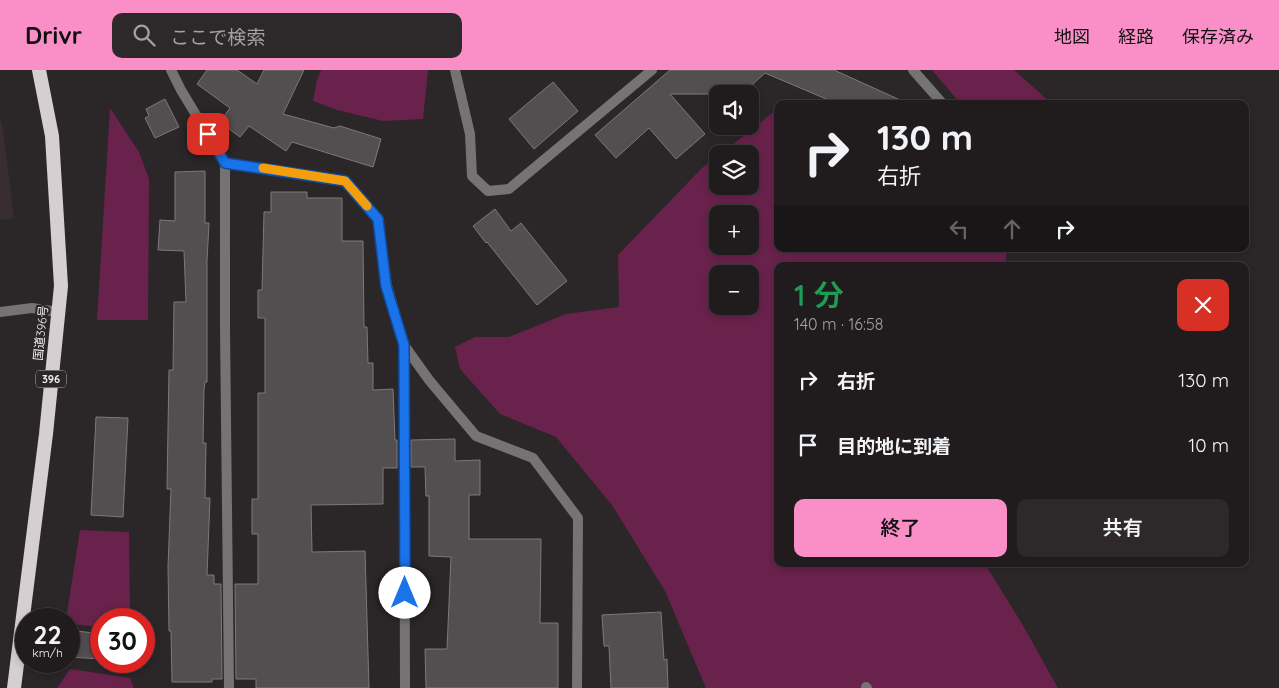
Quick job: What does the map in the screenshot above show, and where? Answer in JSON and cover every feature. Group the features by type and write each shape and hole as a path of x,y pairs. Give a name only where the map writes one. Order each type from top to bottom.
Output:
{"highway":[{"name":"国道396号","path":"14,688 46,434 61,286 52,136 39,70"}],"street":[{"path":"171,70 225,163 228,688"},
{"path":"455,70 470,134 472,176 488,191 509,189 652,70"},
{"path":"913,70 939,100"},
{"path":"225,163 345,181 378,219 386,286 404,345 405,688"},
{"path":"0,312 32,308 58,312"},
{"path":"404,345 429,380 476,436 533,458 578,518 577,688"}],"shaded area":[{"path":"321,70 428,70 423,119 383,121 337,110 313,101"},
{"path":"932,70 1014,70 1048,100 958,100"},
{"path":"110,108 139,152 149,179 148,320 97,320"},
{"path":"774,112 774,252 1007,252 1005,262 774,262 774,567 987,567 1021,622 1058,688 706,688 665,591 612,505 556,437 500,414 460,369 455,347 475,337 509,337 566,314 619,307 618,255 709,162 709,195 759,195 759,145 732,145 745,135 759,135 759,124"},
{"path":"0,118 14,218 0,220"},
{"path":"80,530 129,532 130,608 90,608 90,626 80,625 80,608 68,608"},
{"path":"80,670 130,678 134,688 57,688 67,673 80,673"}],"building":[{"path":"207,70 237,70 257,84 264,70 304,70 283,114 334,128 340,126 381,139 373,167 292,142 286,151 249,126 240,137 220,122 230,108 197,84"},
{"path":"670,70 834,70 900,100 829,100 765,73 752,85 709,85 709,94 670,94 705,134 676,159 649,128 616,158 595,135"},
{"path":"553,82 578,111 534,149 509,119"},
{"path":"165,99 179,127 155,138 145,118 149,116 146,109"},
{"path":"205,171 205,223 209,223 207,261 207,382 205,382 204,389 203,443 206,443 205,498 210,498 207,575 214,575 214,584 221,584 222,679 212,679 212,682 172,682 168,567 171,489 167,489 169,370 173,370 174,302 186,302 184,251 158,250 160,220 175,221 175,172"},
{"path":"271,192 307,192 307,198 342,198 342,241 363,241 364,327 367,327 368,363 373,363 373,390 393,389 397,468 383,468 383,504 311,505 312,552 365,551 369,688 256,688 256,679 236,679 235,584 258,584 258,534 252,534 252,499 258,499 258,393 265,393 265,318 258,318 258,290 262,290 264,212 271,212"},
{"path":"495,209 511,231 521,223 567,281 537,305 473,226"},
{"path":"96,417 128,418 123,517 91,515"},
{"path":"455,439 455,461 480,460 480,495 469,495 469,539 541,539 540,623 558,623 558,688 426,688 425,649 447,649 451,557 429,556 429,496 426,496 425,467 411,467 411,440"},
{"path":"661,612 664,660 667,659 668,688 611,688 609,646 604,646 602,615"},
{"path":"80,631 90,633 90,658 80,658"}],"slow traffic":[{"path":"263,168 345,181 367,206"}],"route":[{"path":"208,134 225,163 345,181 378,219 386,286 404,345 405,593"}]}
